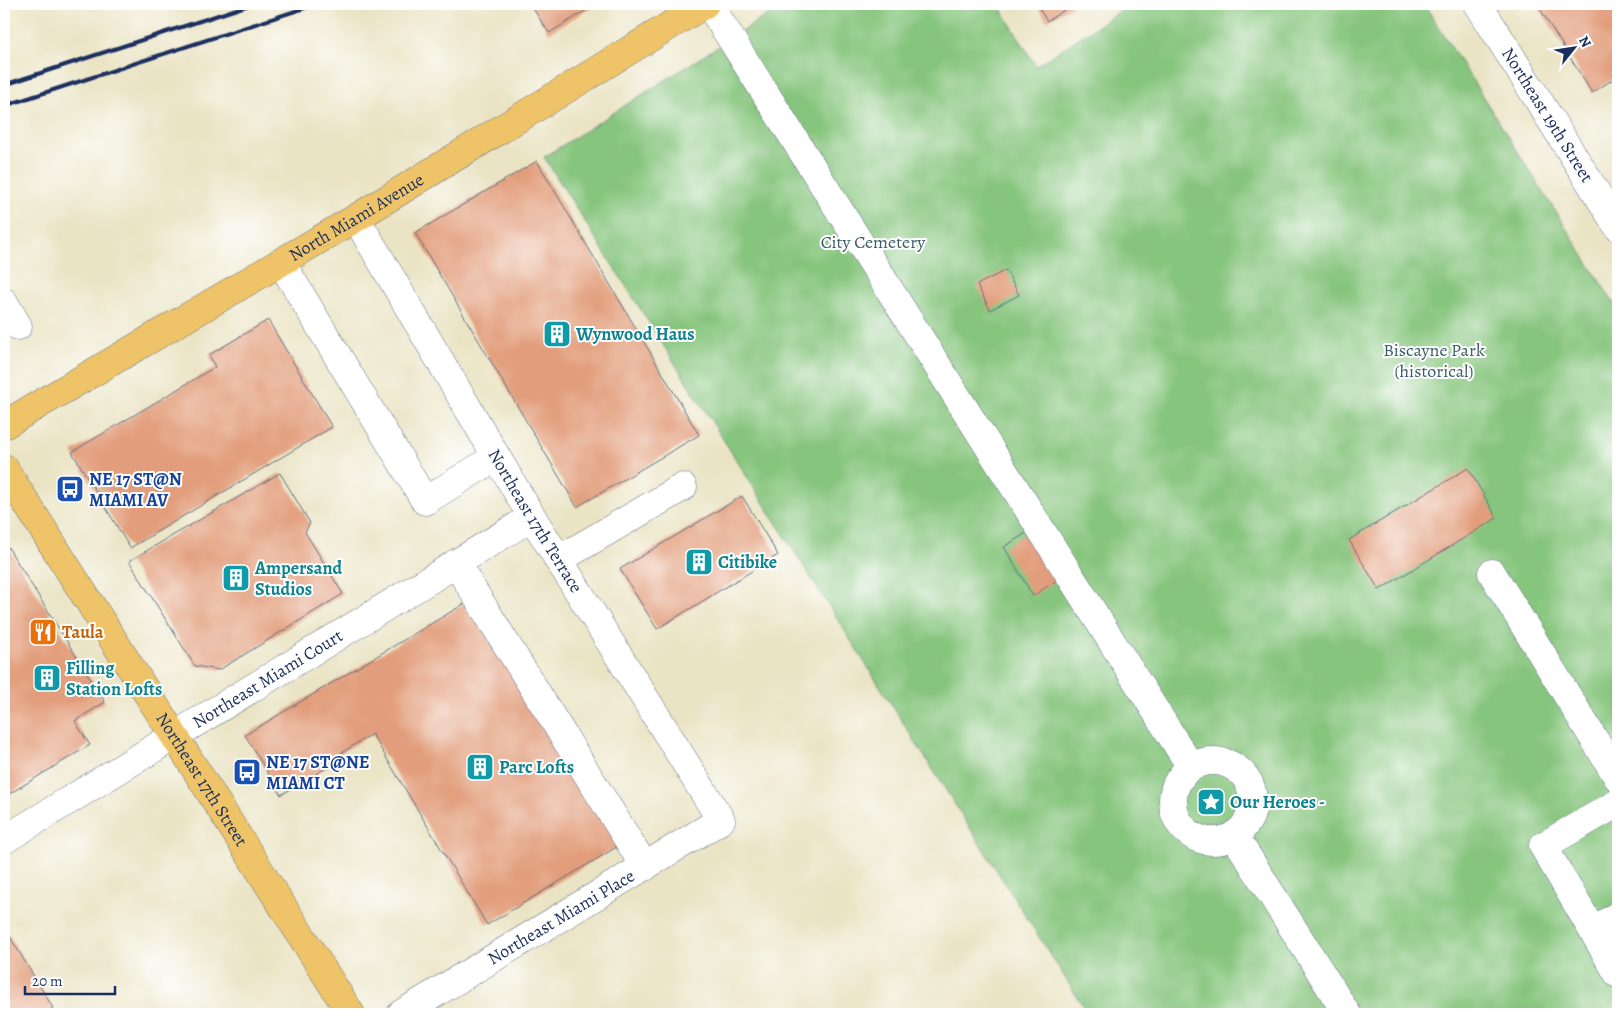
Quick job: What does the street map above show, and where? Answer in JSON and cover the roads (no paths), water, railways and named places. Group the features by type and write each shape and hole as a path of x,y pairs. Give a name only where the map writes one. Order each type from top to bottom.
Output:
{"main road":[{"name":"North Miami Avenue","path":"4,425 356,218 705,4"},
{"name":"Northeast 17th Street","path":"4,468 172,736 351,1014"}],"street":[{"path":"709,4 1191,767"},
{"name":"Northeast 19th Street","path":"1478,4 1618,227"},
{"name":"Northeast 17th Terrace","path":"356,218 558,560 721,820"},
{"path":"281,262 425,501 496,457"},
{"path":"4,302 18,326"},
{"path":"558,560 683,486"},
{"name":"Northeast Miami Court","path":"4,840 532,517"},
{"path":"456,563 645,867"},
{"path":"1492,573 1618,778"},
{"path":"1215,761 1227,764 1238,770 1246,780 1251,791 1252,810 1244,827 1234,836 1221,841 1207,842 1194,837 1183,829 1176,817 1172,803 1174,789 1180,777 1191,767 1202,762 1215,761"},
{"path":"1618,803 1543,846 1594,930 1618,974"},
{"name":"Northeast Miami Place","path":"401,1014 721,820"},
{"path":"1234,836 1347,1014"},
{"path":"1594,930 1618,915"}],"railway":[{"path":"4,85 252,4"},
{"path":"4,106 317,4"}],"place":[{"name":"Wynwood Haus","path":"557,334"},
{"name":"NE 17 ST@N MIAMI AV","path":"70,489"},
{"name":"Citibike","path":"699,562"},
{"name":"Ampersand Studios","path":"236,578"},
{"name":"Taula","path":"43,632"},
{"name":"Filling Station Lofts","path":"47,678"},
{"name":"Parc Lofts","path":"480,767"},
{"name":"NE 17 ST@NE MIAMI CT","path":"247,772"},
{"name":"Our Heroes -","path":"1211,802"}],"park label":[{"name":"City Cemetery","path":"873,242"},
{"name":"Biscayne Park (historical)","path":"1434,360"}]}
